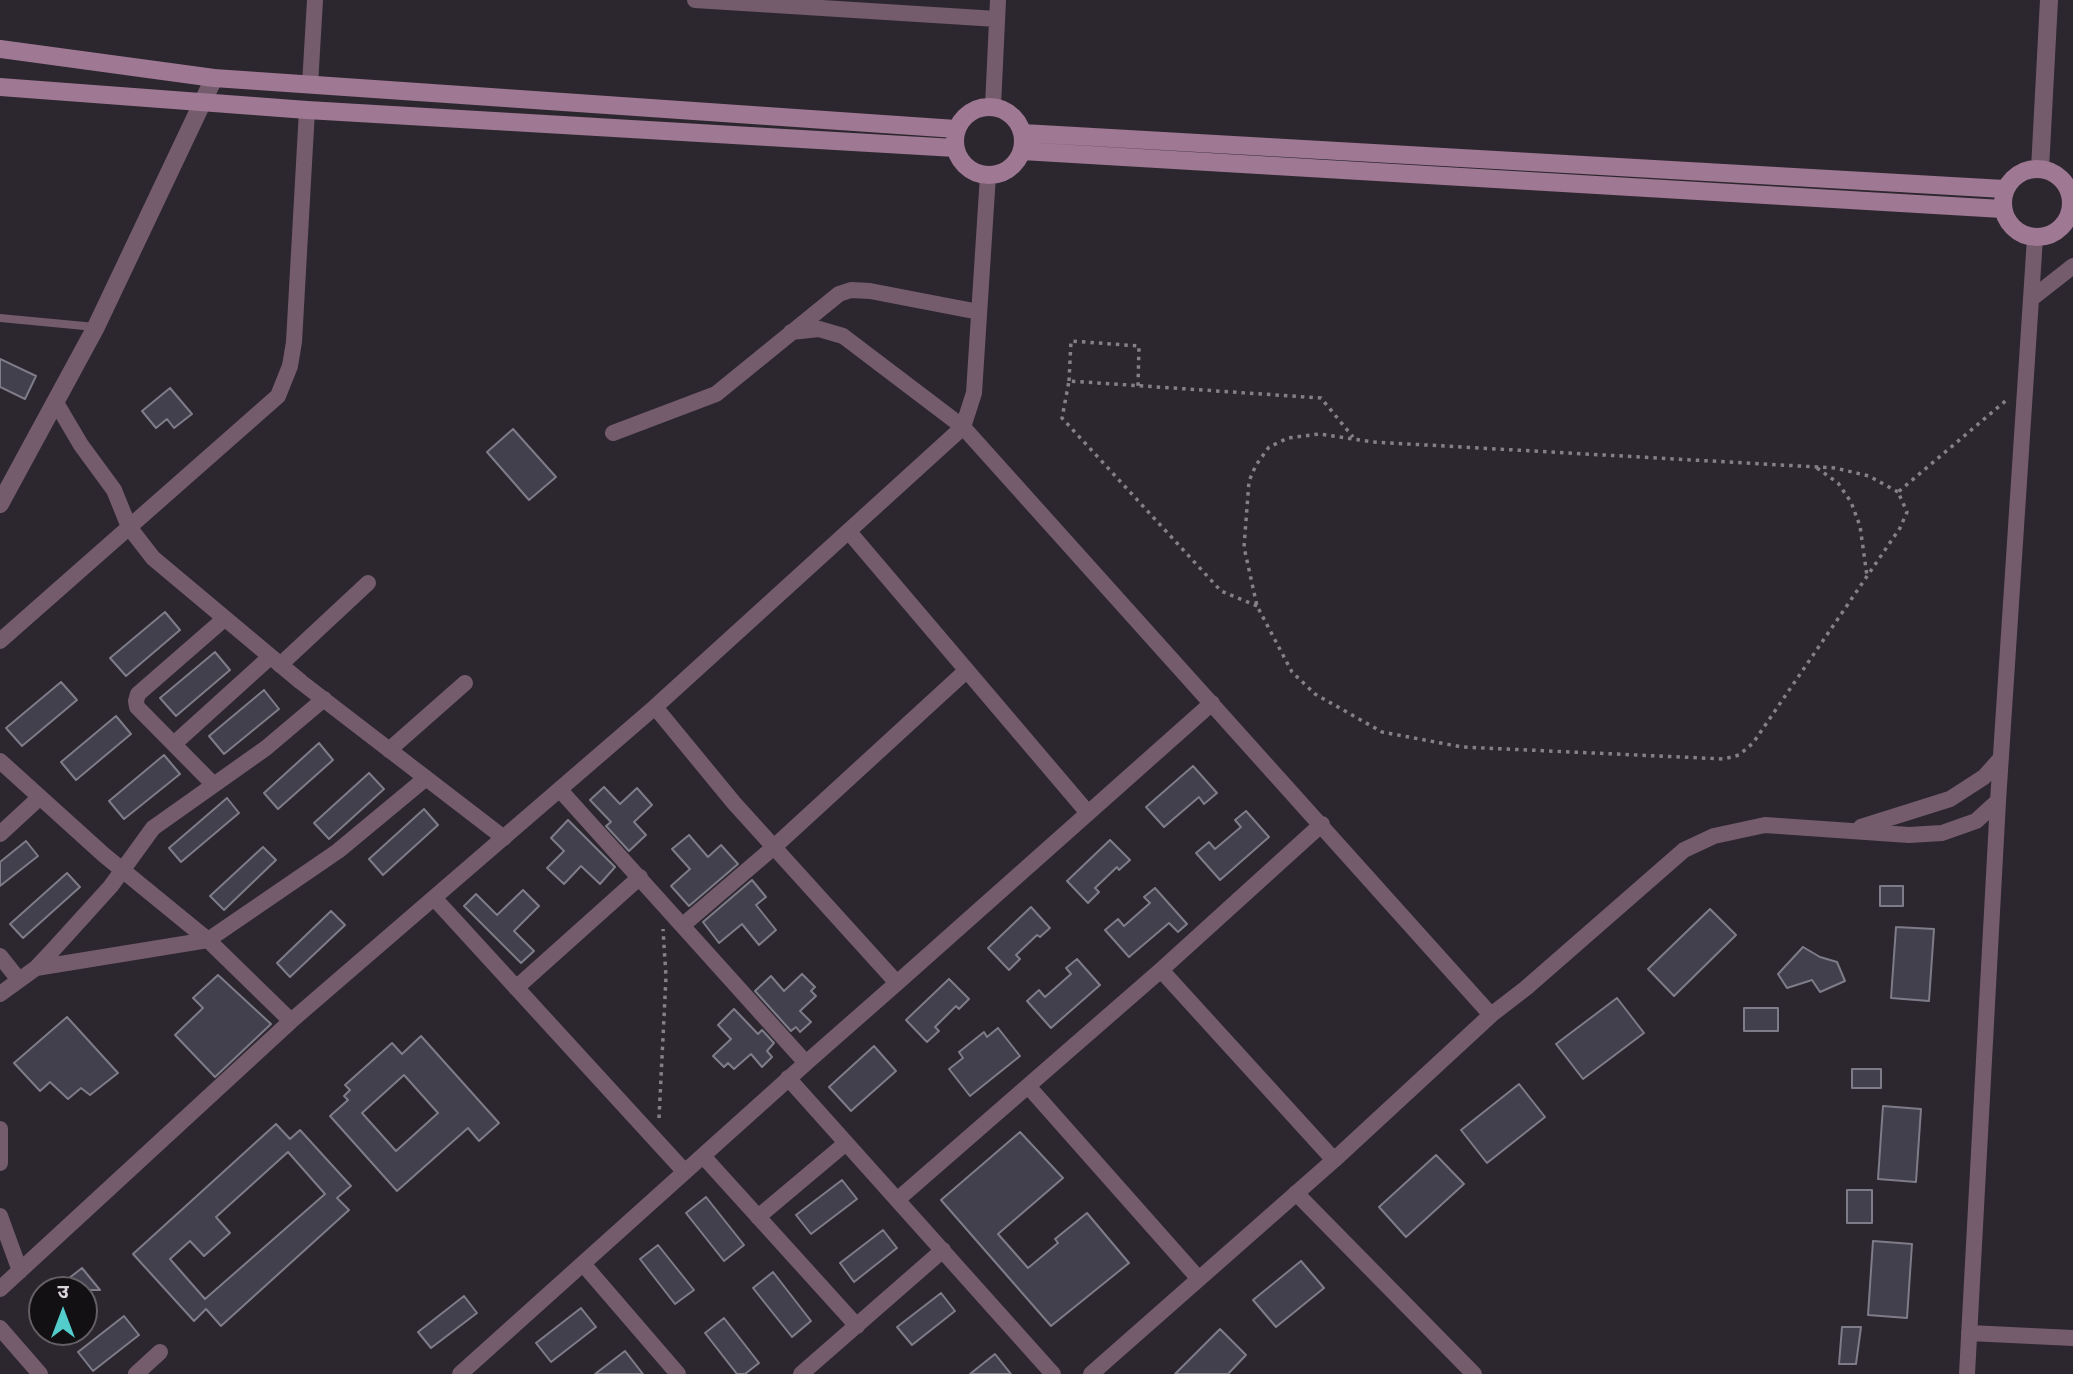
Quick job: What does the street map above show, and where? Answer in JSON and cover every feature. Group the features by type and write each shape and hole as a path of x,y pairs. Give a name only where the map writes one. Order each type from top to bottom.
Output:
{"main road":[{"path":"0,49 214,78 956,129"},
{"path":"0,88 307,110 955,148"},
{"path":"993,106 1012,115 1023,142 1018,160 1005,172 988,175 973,171 961,162 955,148 956,129 974,109 993,106"},
{"path":"1023,142 2004,189"},
{"path":"1023,142 2002,209"},
{"path":"2040,169 2055,174 2071,193 2071,213 2062,227 2050,235 2035,238 2021,234 2009,225 2002,209 2004,189 2020,173 2040,169"}],"street":[{"path":"310,85 315,0"},
{"path":"695,0 997,19"},
{"path":"993,106 998,0"},
{"path":"2040,169 2049,0"},
{"path":"0,504 96,327 214,78"},
{"path":"0,641 278,396 286,382 294,342 307,110"},
{"path":"0,1289 291,1021 654,707 850,533 963,427 974,393 988,175"},
{"path":"1967,1374 1998,802 2035,238"},
{"path":"2031,299 2073,266"},
{"path":"613,433 716,394 825,304 851,290 979,312"},
{"path":"791,332 819,329 843,336 963,427 1491,1015"},
{"path":"55,401 81,445 114,490 129,527 153,558 223,620 504,838"},
{"path":"850,533 1088,813"},
{"path":"175,743 368,583"},
{"path":"213,784 137,707 138,694 223,620"},
{"path":"683,925 774,847 966,671"},
{"path":"389,750 466,683"},
{"path":"0,994 36,968 123,869 153,828 266,748 324,699"},
{"path":"460,1374 584,1265 788,1078 1212,703"},
{"path":"654,707 774,847 897,983"},
{"path":"1852,829 1950,799 1984,777 2001,758"},
{"path":"0,761 39,798 208,940 291,1021"},
{"path":"36,968 208,940 338,851 426,778"},
{"path":"560,790 806,1063"},
{"path":"0,834 39,798"},
{"path":"1091,1374 1334,1160 1491,1015 1526,988 1684,850 1714,836 1765,825 1909,835 1942,833 1976,821 1998,802"},
{"path":"897,1200 1161,970 1322,824"},
{"path":"516,988 640,877"},
{"path":"435,899 685,1172"},
{"path":"0,956 19,980"},
{"path":"1161,970 1334,1160"},
{"path":"788,1078 1053,1374"},
{"path":"1028,1086 1199,1279"},
{"path":"0,1129 0,1163"},
{"path":"758,1217 846,1143"},
{"path":"703,1156 857,1326"},
{"path":"1296,1193 1474,1374"},
{"path":"0,1216 20,1270"},
{"path":"801,1374 943,1250"},
{"path":"584,1265 678,1374"},
{"path":"0,1328 40,1374"},
{"path":"1969,1333 2073,1338"},
{"path":"135,1374 160,1352"}],"lane":[{"path":"0,317 96,327"}],"path":[{"path":"1139,386 1139,346 1071,341 1069,382 1062,418 1221,591 1257,606"},
{"path":"1069,382 1321,398 1354,439"},
{"path":"1898,492 2026,383"},
{"path":"1319,434 1354,439 1855,471 1898,492 1907,512 1867,577 1753,743 1739,755 1724,759 1461,747 1382,732 1315,694 1292,672 1257,606 1244,547 1249,481 1269,447 1288,438 1319,434"},
{"path":"1815,467 1838,483 1850,502 1860,526 1867,577"},
{"path":"659,1144 659,1074 666,977 662,902"}],"building":[{"path":"0,359 36,376 25,399 0,387"},
{"path":"170,388 192,414 174,428 167,419 156,428 142,411"},
{"path":"513,429 556,477 529,500 487,452"},
{"path":"165,612 180,630 126,676 110,658"},
{"path":"215,652 230,670 176,716 160,698"},
{"path":"61,682 77,700 22,746 6,728"},
{"path":"264,690 279,709 224,754 209,736"},
{"path":"116,716 131,734 76,780 61,762"},
{"path":"319,743 333,760 278,809 264,793"},
{"path":"164,755 180,774 124,819 109,801"},
{"path":"1193,766 1217,793 1204,804 1199,797 1164,827 1146,807"},
{"path":"369,773 384,789 329,839 314,823"},
{"path":"604,787 620,804 637,788 652,805 634,822 646,835 629,851 606,826 611,822 590,800"},
{"path":"227,798 239,813 181,862 169,848"},
{"path":"424,809 438,825 383,875 369,859"},
{"path":"1246,811 1269,837 1220,880 1196,853 1209,842 1215,849 1241,827 1235,820"},
{"path":"568,820 615,867 600,884 581,866 564,884 547,868 564,851 551,838"},
{"path":"689,835 708,857 721,845 738,864 689,906 671,886 690,869 672,849"},
{"path":"1110,840 1130,860 1119,870 1117,867 1095,888 1099,892 1088,903 1067,881"},
{"path":"26,841 38,856 0,886 0,862"},
{"path":"263,847 276,860 224,910 210,896"},
{"path":"67,873 80,887 23,938 10,924"},
{"path":"752,880 766,897 756,905 776,930 759,945 742,924 719,943 703,922"},
{"path":"1880,886 1903,886 1903,906 1880,906"},
{"path":"1155,888 1187,924 1178,932 1169,923 1129,957 1105,930 1118,919 1124,926 1150,903 1144,897"},
{"path":"523,890 539,906 514,931 534,951 521,963 464,906 476,894 497,915"},
{"path":"1031,907 1050,928 1040,937 1037,935 1016,955 1020,959 1009,970 988,948"},
{"path":"1710,909 1736,935 1674,996 1648,969"},
{"path":"331,911 345,925 290,977 277,963"},
{"path":"1896,927 1934,929 1929,1001 1891,998"},
{"path":"1803,947 1820,957 1837,962 1845,981 1820,992 1812,980 1787,988 1778,974"},
{"path":"1077,959 1100,985 1051,1028 1027,1001 1039,990 1045,997 1071,974 1066,968"},
{"path":"802,974 815,987 811,991 816,996 800,1011 811,1022 800,1032 796,1027 791,1031 755,991 771,976 784,991"},
{"path":"218,975 271,1024 215,1077 175,1035 203,1008 193,998"},
{"path":"949,979 969,999 959,1009 956,1006 935,1027 939,1031 927,1042 906,1020"},
{"path":"1617,998 1644,1033 1583,1079 1556,1044"},
{"path":"1744,1008 1778,1008 1778,1031 1744,1031"},
{"path":"734,1009 758,1034 762,1030 774,1043 767,1051 772,1057 762,1067 751,1054 734,1069 728,1063 724,1067 713,1056 731,1039 718,1025"},
{"path":"67,1017 118,1073 90,1095 81,1088 68,1099 50,1082 40,1091 14,1063"},
{"path":"998,1028 1020,1056 970,1096 949,1069 963,1058 959,1052 984,1032 987,1037"},
{"path":"421,1036 499,1123 479,1141 468,1128 397,1191 330,1116 348,1100 344,1096 350,1090 345,1085 392,1043 402,1054","holes":["404,1075 438,1113 396,1151 362,1113"]},
{"path":"874,1046 896,1071 851,1111 829,1087"},
{"path":"1852,1069 1881,1069 1881,1088 1852,1088"},
{"path":"1519,1084 1545,1117 1487,1163 1461,1130"},
{"path":"1883,1106 1921,1109 1916,1182 1878,1179"},
{"path":"276,1124 290,1139 300,1130 351,1186 337,1198 349,1210 221,1326 206,1309 194,1321 133,1254","holes":["288,1152 325,1194 205,1299 170,1259 190,1241 204,1256 230,1233 216,1217"]},
{"path":"1020,1132 1063,1178 998,1234 1028,1268 1058,1243 1055,1239 1087,1213 1129,1263 1051,1326 941,1200"},
{"path":"1436,1155 1464,1184 1406,1237 1379,1207"},
{"path":"842,1180 857,1199 811,1234 796,1215"},
{"path":"1847,1190 1872,1190 1872,1223 1847,1223"},
{"path":"706,1197 744,1245 724,1261 686,1213"},
{"path":"883,1230 897,1248 854,1282 840,1263"},
{"path":"1873,1241 1912,1244 1907,1318 1868,1315"},
{"path":"658,1245 694,1290 675,1304 640,1259"},
{"path":"1301,1261 1324,1288 1276,1327 1253,1300"},
{"path":"82,1268 89,1276 72,1276"},
{"path":"773,1272 811,1321 792,1337 753,1288"},
{"path":"941,1293 955,1311 912,1345 897,1327"},
{"path":"464,1296 477,1313 431,1348 418,1332"},
{"path":"581,1308 596,1327 551,1362 536,1343"},
{"path":"124,1316 139,1335 93,1371 78,1352 86,1346 98,1346 98,1336"},
{"path":"724,1318 759,1363 745,1374 737,1374 705,1333"},
{"path":"1842,1327 1861,1327 1856,1364 1839,1364"},
{"path":"1220,1329 1246,1355 1228,1374 1175,1374"},
{"path":"625,1351 643,1374 595,1374"},
{"path":"995,1354 1011,1374 970,1374"}]}
